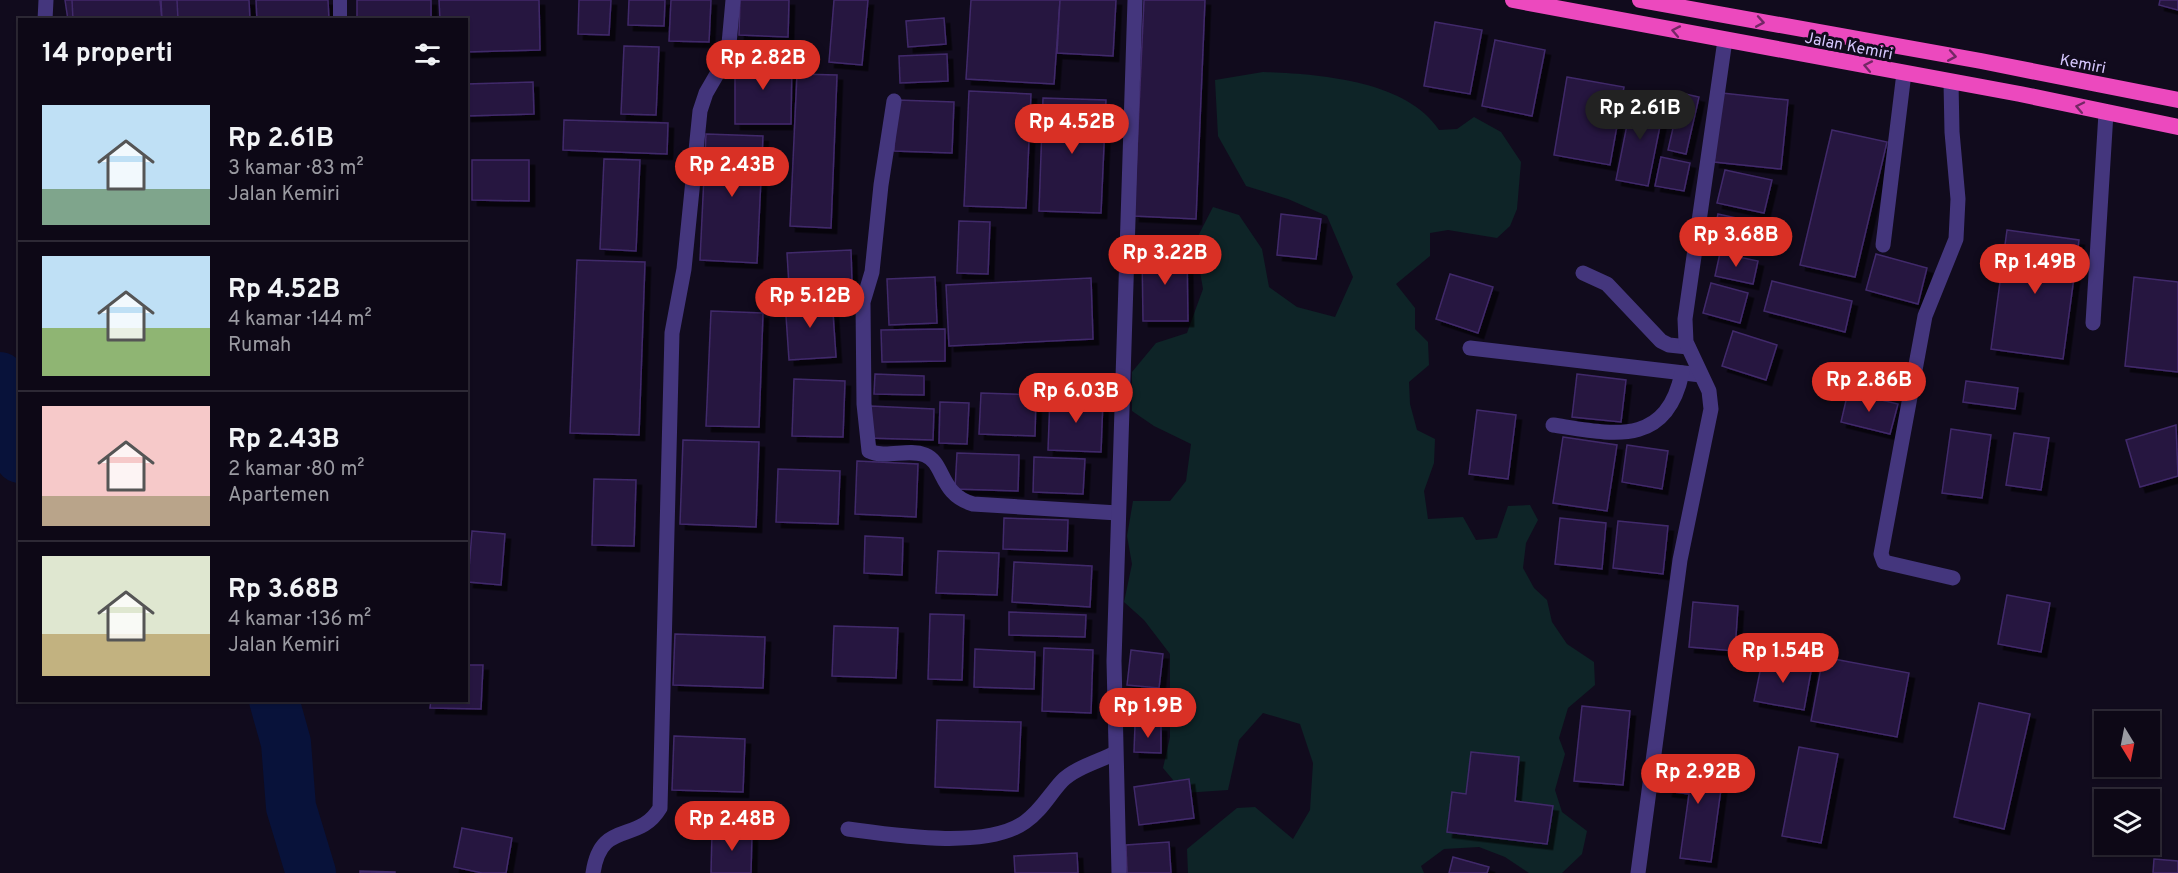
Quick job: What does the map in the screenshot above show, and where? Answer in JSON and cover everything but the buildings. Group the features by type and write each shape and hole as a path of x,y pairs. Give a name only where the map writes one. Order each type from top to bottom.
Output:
{"highway":[{"name":"Jalan Kemiri","path":"1513,0 2178,127"},
{"name":"Jalan Kemiri","path":"1640,0 1981,62"},
{"path":"1977,87 1981,62"},
{"name":"Kemiri","path":"1981,62 2178,100"}],"street":[{"path":"45,18 46,0"},
{"path":"593,873 596,856 605,841 648,822 660,808 672,333 684,269 700,111 706,93 728,55 733,0"},
{"path":"1119,873 1114,661 1136,0"},
{"path":"1638,873 1680,560 1711,409 1709,391 1688,347 1685,320 1725,40"},
{"path":"1883,245 1904,73"},
{"path":"1951,82 1952,132 1958,199 1956,239 1925,316 1881,555 1884,562 1897,567 1953,578"},
{"path":"894,100 881,185 872,272 863,302 864,404 869,451 876,455 924,454 932,460 958,499 973,504 1118,513"},
{"path":"2093,323 2106,113"},
{"path":"1583,273 1607,284 1661,341 1670,345 1688,347"},
{"path":"1470,348 1701,375"},
{"path":"1553,425 1615,434 1656,424 1669,409 1682,373"},
{"path":"848,829 945,840 998,833 1024,824 1043,807 1064,779 1116,753"}],"lane":[{"path":"340,0 340,18"}],"green space":[{"path":"1263,72 1334,78 1383,90 1405,100 1424,113 1439,130 1457,129 1474,117 1501,132 1521,162 1517,209 1510,226 1497,238 1448,230 1430,233 1430,256 1396,284 1415,308 1415,329 1428,342 1429,365 1409,382 1410,404 1417,430 1435,439 1434,463 1424,491 1428,519 1463,517 1476,540 1497,538 1508,506 1530,505 1538,520 1526,543 1523,568 1534,588 1547,600 1552,622 1567,644 1594,662 1595,685 1568,708 1559,738 1565,754 1555,790 1562,812 1587,831 1582,854 1562,873 1529,873 1505,857 1479,847 1444,849 1421,866 1424,873 1188,873 1187,849 1237,808 1255,807 1293,839 1310,810 1313,763 1300,724 1263,713 1239,740 1228,790 1184,793 1163,768 1170,737 1170,654 1144,620 1124,602 1132,564 1127,536 1133,501 1170,501 1186,481 1191,444 1154,426 1132,411 1132,372 1156,343 1187,333 1203,289 1195,242 1213,207 1239,215 1262,249 1269,287 1297,307 1335,317 1353,277 1327,216 1288,199 1246,186 1218,136 1215,80"}],"waterway":[{"path":"0,377 3,388 3,424 18,454"},
{"path":"275,702 286,743 291,807 311,873"}]}
